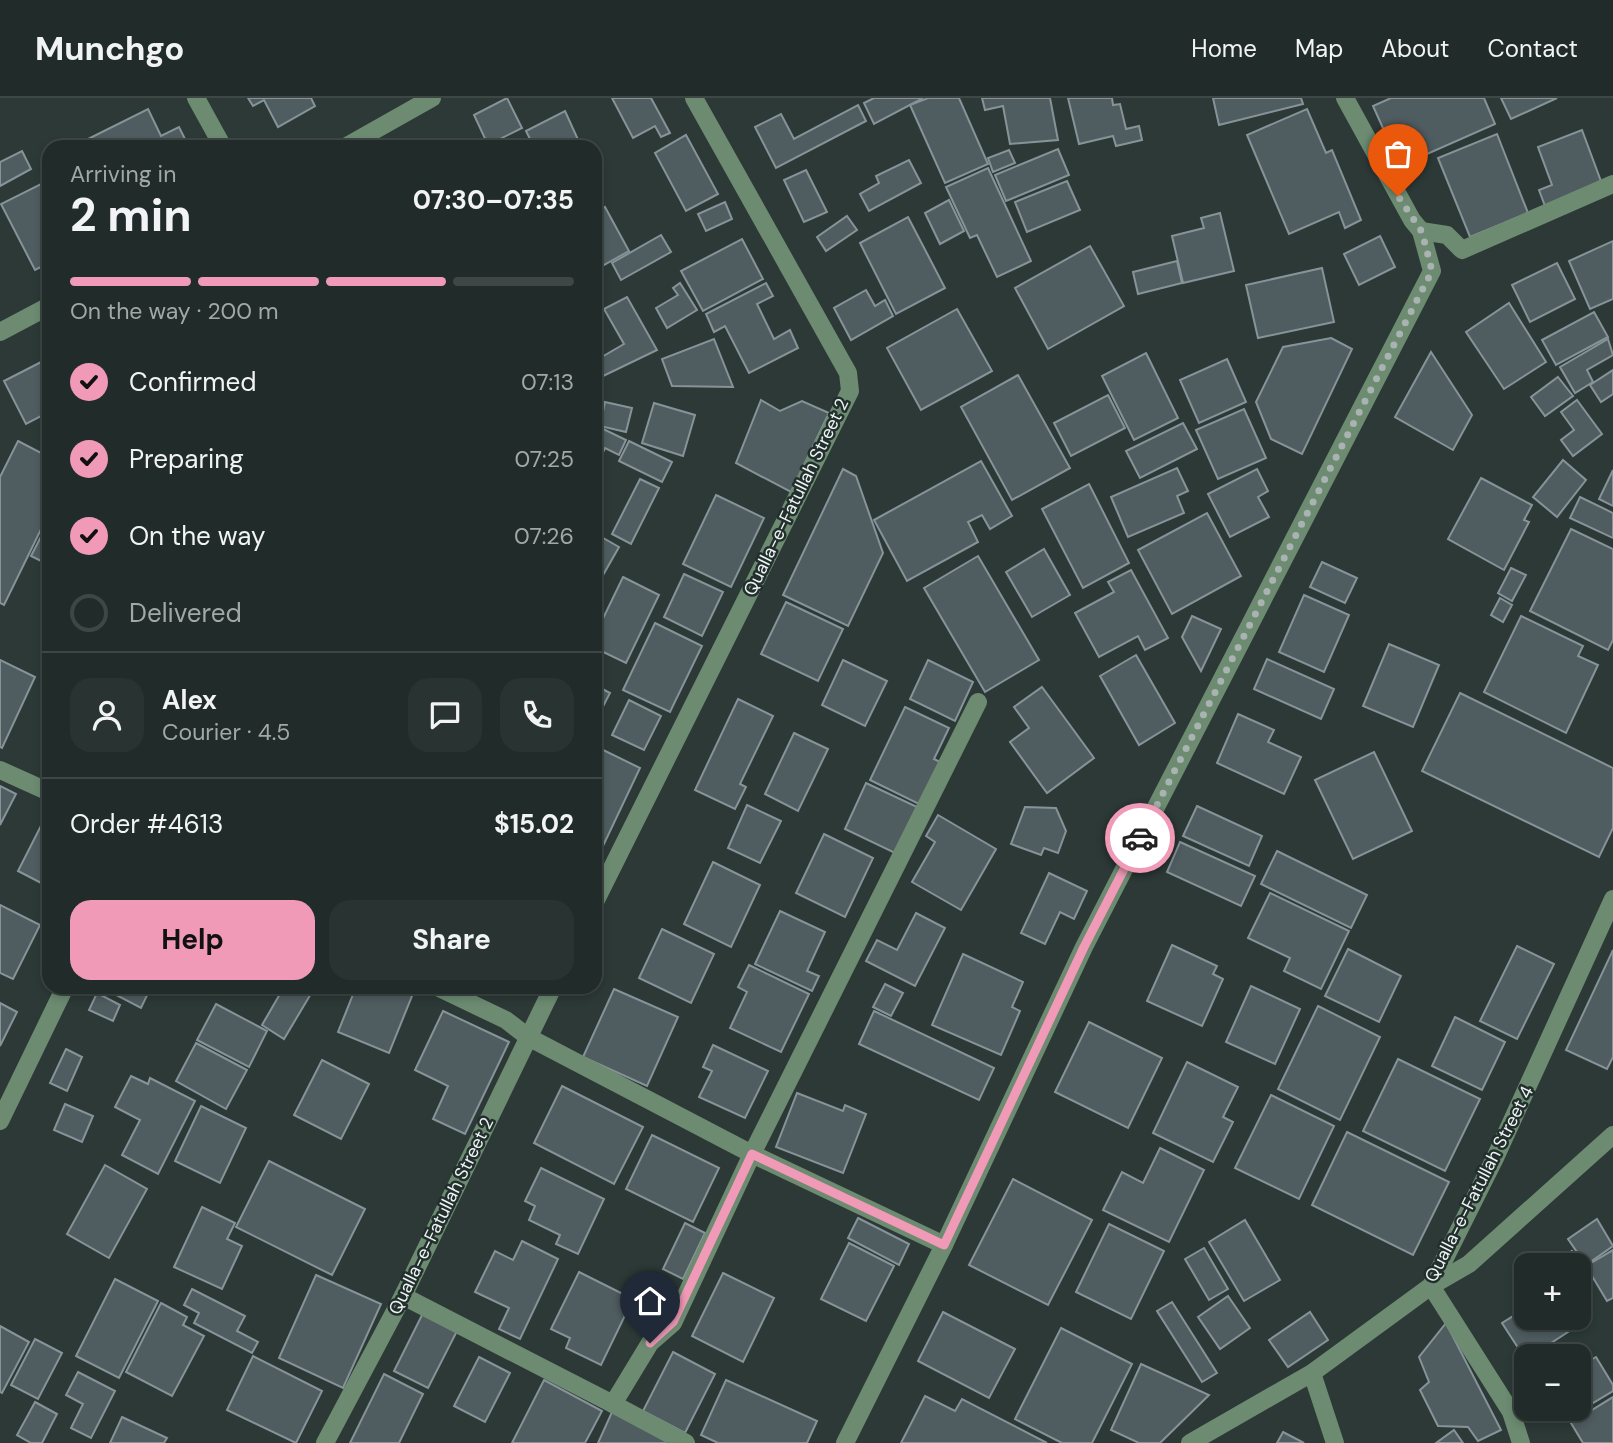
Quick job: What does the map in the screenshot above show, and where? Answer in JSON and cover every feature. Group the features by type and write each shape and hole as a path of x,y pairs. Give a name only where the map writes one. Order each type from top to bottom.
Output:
{"street":[{"path":"196,98 219,140"},
{"path":"357,140 432,98"},
{"name":"Qualla-e-Fatullah Street 2","path":"602,888 850,391 848,373 694,98"},
{"path":"845,1443 944,1245 1084,947 1432,271 1422,232 1412,220 1345,98"},
{"path":"1422,232 1447,235 1462,250 1613,184"},
{"path":"0,332 42,310"},
{"path":"613,1404 650,1343 673,1322 752,1154 978,702"},
{"path":"0,770 42,789"},
{"name":"Qualla-e-Fatullah Street 4","path":"1190,1443 1312,1373 1431,1286 1495,1158 1613,899"},
{"path":"0,1121 62,994"},
{"path":"452,994 506,1020 528,1037 752,1154 944,1245"},
{"name":"Qualla-e-Fatullah Street 2","path":"325,1443 402,1296 550,994"},
{"path":"1521,1443 1511,1412 1431,1286 1469,1264 1613,1135"},
{"path":"402,1296 686,1443"},
{"path":"1312,1373 1335,1443"}],"building":[{"path":"248,98 311,98 315,106 278,127 264,100 253,106"},
{"path":"507,98 522,128 498,140 486,140 474,115"},
{"path":"612,98 651,98 670,133 661,137 655,126 633,138"},
{"path":"874,98 923,98 874,124 864,103"},
{"path":"928,98 959,98 988,164 945,183 910,105"},
{"path":"982,98 1050,98 1058,140 1010,144 1003,106 985,110"},
{"path":"1068,98 1112,98 1113,105 1120,104 1126,129 1139,126 1142,140 1116,146 1113,136 1079,144"},
{"path":"1213,98 1301,98 1303,104 1219,125"},
{"path":"1391,98 1484,98 1495,124 1400,166 1373,106"},
{"path":"1501,98 1557,98 1511,119"},
{"path":"858,105 866,121 776,168 755,127 781,114 794,139"},
{"path":"148,109 161,136 179,127 186,140 88,140"},
{"path":"1307,109 1326,153 1332,150 1361,220 1345,228 1339,212 1289,234 1247,135"},
{"path":"565,111 578,140 530,140 526,131"},
{"path":"1582,130 1602,184 1545,206 1539,190 1552,185 1538,147"},
{"path":"1497,134 1528,213 1470,237 1438,158"},
{"path":"686,135 718,194 686,211 655,153"},
{"path":"1058,149 1069,175 1006,201 995,175"},
{"path":"1009,150 1015,163 993,172 988,158"},
{"path":"22,151 31,169 0,186 0,162"},
{"path":"909,160 921,183 869,211 860,194 879,183 876,176"},
{"path":"988,168 1031,261 997,277 977,235 970,238 946,187"},
{"path":"806,170 827,212 804,222 784,180"},
{"path":"1067,181 1080,210 1027,232 1015,202"},
{"path":"42,184 42,266 35,270 1,204"},
{"path":"949,200 964,231 940,244 925,213"},
{"path":"725,202 732,219 706,231 698,214"},
{"path":"605,207 629,251 602,266 602,209"},
{"path":"1220,213 1234,271 1183,283 1172,236 1204,228 1201,218"},
{"path":"847,216 857,230 826,251 817,237"},
{"path":"908,217 945,288 896,314 860,243"},
{"path":"661,235 671,252 621,280 612,263"},
{"path":"1380,236 1395,267 1359,285 1344,254"},
{"path":"742,239 763,279 703,311 681,271"},
{"path":"1613,241 1613,299 1590,309 1569,261"},
{"path":"1090,246 1124,306 1048,349 1015,288"},
{"path":"1177,261 1182,283 1138,294 1133,272"},
{"path":"1557,263 1575,299 1530,322 1512,285"},
{"path":"1322,268 1334,322 1258,338 1246,285"},
{"path":"680,283 697,310 667,328 656,308 678,295 673,288"},
{"path":"766,283 773,296 757,304 774,339 790,330 798,348 749,373 725,326 714,332 706,314"},
{"path":"866,290 875,306 885,300 893,316 851,340 834,308"},
{"path":"627,297 657,350 602,377 602,357 624,344 604,309"},
{"path":"1509,303 1546,362 1504,389 1466,332"},
{"path":"957,309 992,371 921,410 887,348"},
{"path":"1594,312 1608,337 1556,365 1542,340"},
{"path":"1331,338 1352,349 1302,454 1271,439 1256,402 1283,347"},
{"path":"714,339 733,387 672,386 662,359"},
{"path":"1608,339 1613,355 1587,370 1593,382 1575,393 1560,367"},
{"path":"1431,352 1472,415 1453,450 1395,417"},
{"path":"1146,353 1178,418 1134,440 1102,376"},
{"path":"1227,359 1246,402 1199,423 1180,380"},
{"path":"42,362 42,416 26,424 4,381"},
{"path":"1613,370 1613,394 1601,402 1590,385"},
{"path":"1018,375 1070,468 1012,500 961,407"},
{"path":"1558,377 1573,396 1545,416 1531,397"},
{"path":"1108,395 1125,428 1071,456 1054,423"},
{"path":"761,400 780,411 802,401 829,413 791,492 736,463"},
{"path":"1577,400 1602,434 1573,456 1561,440 1574,430 1561,412"},
{"path":"605,402 632,408 626,432 602,426"},
{"path":"654,403 695,415 683,456 642,443"},
{"path":"1244,409 1266,458 1218,479 1196,430"},
{"path":"1183,423 1197,449 1140,478 1126,451"},
{"path":"602,428 626,440 619,455 605,448 602,454"},
{"path":"18,441 42,453 42,527 4,605 0,603 0,477"},
{"path":"629,441 672,462 662,482 619,461"},
{"path":"1563,460 1586,480 1557,517 1533,497"},
{"path":"981,461 1012,516 990,529 982,515 968,522 978,542 907,581 874,520"},
{"path":"1177,468 1188,491 1177,496 1184,513 1128,537 1111,497"},
{"path":"843,469 856,476 883,553 848,626 783,595"},
{"path":"1257,469 1268,491 1258,497 1269,517 1230,537 1208,494"},
{"path":"1613,470 1613,506 1599,499"},
{"path":"1481,478 1532,505 1524,520 1529,522 1504,570 1448,539"},
{"path":"640,479 659,488 631,544 612,534"},
{"path":"1089,484 1129,563 1083,588 1042,509"},
{"path":"716,495 764,518 731,587 683,564"},
{"path":"1580,497 1613,513 1613,538 1570,518"},
{"path":"1207,513 1241,576 1172,614 1138,550"},
{"path":"1571,529 1613,549 1613,640 1608,650 1530,611"},
{"path":"42,535 42,562 31,556"},
{"path":"602,537 619,547 602,577"},
{"path":"1044,549 1070,595 1032,617 1006,572"},
{"path":"978,556 1039,660 985,692 924,588"},
{"path":"1322,562 1357,578 1345,603 1310,587"},
{"path":"1511,568 1526,575 1512,601 1498,593"},
{"path":"1131,570 1168,638 1145,650 1138,636 1099,657 1075,613 1114,592 1108,582"},
{"path":"684,574 723,592 702,636 664,617"},
{"path":"623,577 659,595 626,663 602,651 602,620"},
{"path":"1304,595 1349,615 1324,672 1279,652"},
{"path":"1500,598 1512,605 1503,622 1491,615"},
{"path":"786,602 843,629 818,681 761,654"},
{"path":"1192,616 1221,629 1201,671 1182,637"},
{"path":"1521,616 1583,646 1578,656 1598,665 1566,733 1484,692"},
{"path":"655,623 702,646 670,712 623,690"},
{"path":"1389,644 1439,665 1413,727 1363,706"},
{"path":"1136,655 1175,723 1139,745 1100,676"},
{"path":"1267,659 1334,689 1321,719 1254,689"},
{"path":"0,660 35,677 2,748 0,747"},
{"path":"843,660 887,681 865,726 822,705"},
{"path":"928,660 973,682 955,721 910,699"},
{"path":"1042,687 1094,758 1047,793 1010,742 1029,728 1014,707"},
{"path":"602,689 610,693 602,708"},
{"path":"1460,693 1613,768 1613,828 1599,857 1422,771"},
{"path":"738,699 773,716 740,784 746,787 735,809 695,790"},
{"path":"629,700 661,716 644,750 612,735"},
{"path":"905,707 949,728 934,759 942,763 921,805 870,780"},
{"path":"1238,714 1274,730 1268,742 1301,757 1284,794 1217,763"},
{"path":"794,733 828,749 798,811 765,794"},
{"path":"602,749 640,768 602,846"},
{"path":"1374,752 1412,831 1353,859 1315,780"},
{"path":"866,783 917,807 895,853 845,829"},
{"path":"0,786 16,794 0,825"},
{"path":"747,805 781,821 760,863 728,848"},
{"path":"1197,806 1262,836 1249,866 1183,836"},
{"path":"1025,807 1056,808 1066,831 1058,853 1044,848 1041,855 1011,844"},
{"path":"938,815 996,849 961,910 912,882 935,842 926,836"},
{"path":"42,824 42,883 18,871"},
{"path":"824,834 873,858 845,917 796,893"},
{"path":"1180,842 1255,876 1241,906 1167,872"},
{"path":"1277,851 1367,895 1351,928 1261,884"},
{"path":"713,862 760,885 731,947 684,924"},
{"path":"1049,873 1087,891 1074,919 1060,912 1045,944 1021,933"},
{"path":"1270,893 1349,931 1321,989 1284,971 1290,958 1248,938"},
{"path":"0,905 40,925 13,979 0,973"},
{"path":"780,911 825,932 807,971 819,976 812,991 755,964"},
{"path":"916,913 945,928 915,986 866,961 877,940 897,950"},
{"path":"662,929 714,954 691,1003 639,978"},
{"path":"1172,945 1217,966 1213,974 1223,979 1202,1026 1147,1001"},
{"path":"1517,946 1554,964 1517,1039 1480,1021"},
{"path":"1348,949 1401,976 1379,1022 1325,996"},
{"path":"1613,950 1613,1057 1607,1069 1566,1050"},
{"path":"963,954 1023,982 1012,1007 1020,1011 1001,1055 932,1025"},
{"path":"749,965 809,994 781,1052 730,1028 747,992 738,987"},
{"path":"885,984 903,993 891,1016 873,1007"},
{"path":"1251,986 1300,1009 1275,1064 1226,1042"},
{"path":"614,989 678,1017 647,1086 583,1057"},
{"path":"97,994 120,1005 113,1021 89,1010"},
{"path":"114,994 148,994 141,1008"},
{"path":"280,994 311,994 284,1039 262,1025"},
{"path":"353,994 413,994 389,1053 338,1032"},
{"path":"0,1003 17,1012 0,1046"},
{"path":"216,1004 267,1031 249,1067 197,1040"},
{"path":"1318,1006 1380,1037 1340,1120 1278,1089"},
{"path":"443,1011 509,1042 465,1134 433,1119 448,1086 415,1070"},
{"path":"874,1011 994,1068 979,1100 859,1044"},
{"path":"1455,1017 1505,1042 1482,1090 1432,1066"},
{"path":"1089,1022 1162,1058 1128,1128 1055,1092"},
{"path":"196,1043 247,1070 226,1109 176,1081"},
{"path":"713,1045 768,1071 745,1118 699,1097 712,1071 703,1067"},
{"path":"66,1049 82,1057 67,1091 50,1083"},
{"path":"1398,1059 1480,1099 1445,1171 1363,1131"},
{"path":"322,1060 369,1084 341,1139 294,1115"},
{"path":"1187,1062 1238,1087 1223,1117 1233,1122 1213,1162 1153,1133"},
{"path":"131,1076 148,1084 150,1078 195,1101 158,1174 122,1155 140,1120 115,1107"},
{"path":"562,1086 643,1127 614,1184 534,1143"},
{"path":"797,1093 843,1111 845,1105 866,1114 843,1173 776,1147"},
{"path":"1271,1095 1334,1126 1299,1199 1235,1168"},
{"path":"65,1104 93,1116 82,1142 54,1130"},
{"path":"201,1106 246,1128 220,1183 175,1161"},
{"path":"1347,1132 1449,1182 1413,1255 1312,1205"},
{"path":"652,1135 719,1168 693,1222 626,1189"},
{"path":"1160,1148 1204,1170 1169,1242 1103,1210 1122,1172 1143,1183"},
{"path":"269,1161 365,1209 332,1275 236,1227"},
{"path":"105,1165 147,1189 109,1258 67,1234"},
{"path":"541,1168 604,1199 578,1254 556,1244 560,1235 529,1220 535,1206 525,1201"},
{"path":"1013,1179 1092,1220 1048,1305 969,1265"},
{"path":"202,1207 235,1223 227,1239 242,1246 222,1289 174,1267"},
{"path":"858,1218 909,1244 899,1265 848,1238"},
{"path":"1597,1219 1613,1246 1591,1261 1591,1253 1578,1253 1568,1239"},
{"path":"1245,1220 1280,1280 1244,1301 1209,1242"},
{"path":"685,1223 705,1233 683,1279 663,1269"},
{"path":"1109,1224 1164,1251 1131,1319 1076,1292"},
{"path":"522,1241 558,1259 520,1339 499,1329 509,1308 475,1292 495,1251 513,1260"},
{"path":"849,1243 894,1266 866,1321 821,1299"},
{"path":"1204,1248 1228,1289 1209,1300 1185,1259"},
{"path":"1613,1250 1613,1298 1607,1301 1591,1274 1591,1263"},
{"path":"579,1272 633,1299 601,1365 566,1348 570,1338 551,1329"},
{"path":"723,1273 774,1298 743,1362 692,1336"},
{"path":"316,1275 381,1304 343,1388 279,1358"},
{"path":"115,1279 158,1301 119,1378 76,1356"},
{"path":"192,1289 245,1316 237,1331 258,1342 252,1353 194,1323 199,1313 184,1305"},
{"path":"1228,1296 1250,1328 1220,1349 1198,1317"},
{"path":"1172,1302 1217,1373 1202,1382 1157,1311"},
{"path":"161,1303 187,1317 183,1325 204,1336 172,1396 126,1372"},
{"path":"943,1312 1015,1349 989,1398 918,1361"},
{"path":"1310,1312 1328,1340 1288,1367 1269,1340"},
{"path":"423,1313 457,1331 428,1388 394,1371"},
{"path":"1514,1316 1514,1330 1571,1330 1549,1344 1516,1344 1502,1323"},
{"path":"1446,1323 1501,1430 1478,1441 1468,1427 1438,1426 1420,1390 1429,1382 1419,1357"},
{"path":"0,1326 29,1342 2,1393 0,1392"},
{"path":"1061,1328 1132,1364 1092,1443 1062,1443 1015,1419"},
{"path":"35,1339 62,1353 38,1399 11,1385"},
{"path":"673,1352 715,1374 685,1433 643,1411"},
{"path":"253,1356 322,1391 296,1443 227,1410"},
{"path":"479,1357 510,1373 485,1422 454,1406"},
{"path":"1596,1357 1613,1385 1613,1391 1591,1404 1591,1360"},
{"path":"1141,1364 1209,1395 1160,1443 1139,1443 1111,1430"},
{"path":"78,1372 115,1391 91,1438 71,1428 83,1404 66,1395"},
{"path":"384,1374 423,1394 399,1443 350,1443"},
{"path":"544,1380 602,1411 585,1443 512,1443"},
{"path":"726,1380 817,1421 807,1443 718,1443 701,1435"},
{"path":"925,1396 955,1411 962,1399 1047,1443 901,1443"},
{"path":"1613,1397 1613,1443 1583,1443 1571,1423 1591,1421 1591,1411"},
{"path":"35,1402 57,1414 42,1443 31,1443 17,1435"},
{"path":"612,1412 677,1443 598,1443"},
{"path":"122,1417 167,1438 164,1443 110,1443"},
{"path":"1454,1430 1463,1443 1436,1443"},
{"path":"1283,1432 1304,1443 1277,1443"}],"way so far":[{"path":"1140,838 1432,271 1422,232 1398,196"}],"route":[{"path":"650,1343 673,1322 752,1154 944,1245 1084,947 1140,838"}]}
